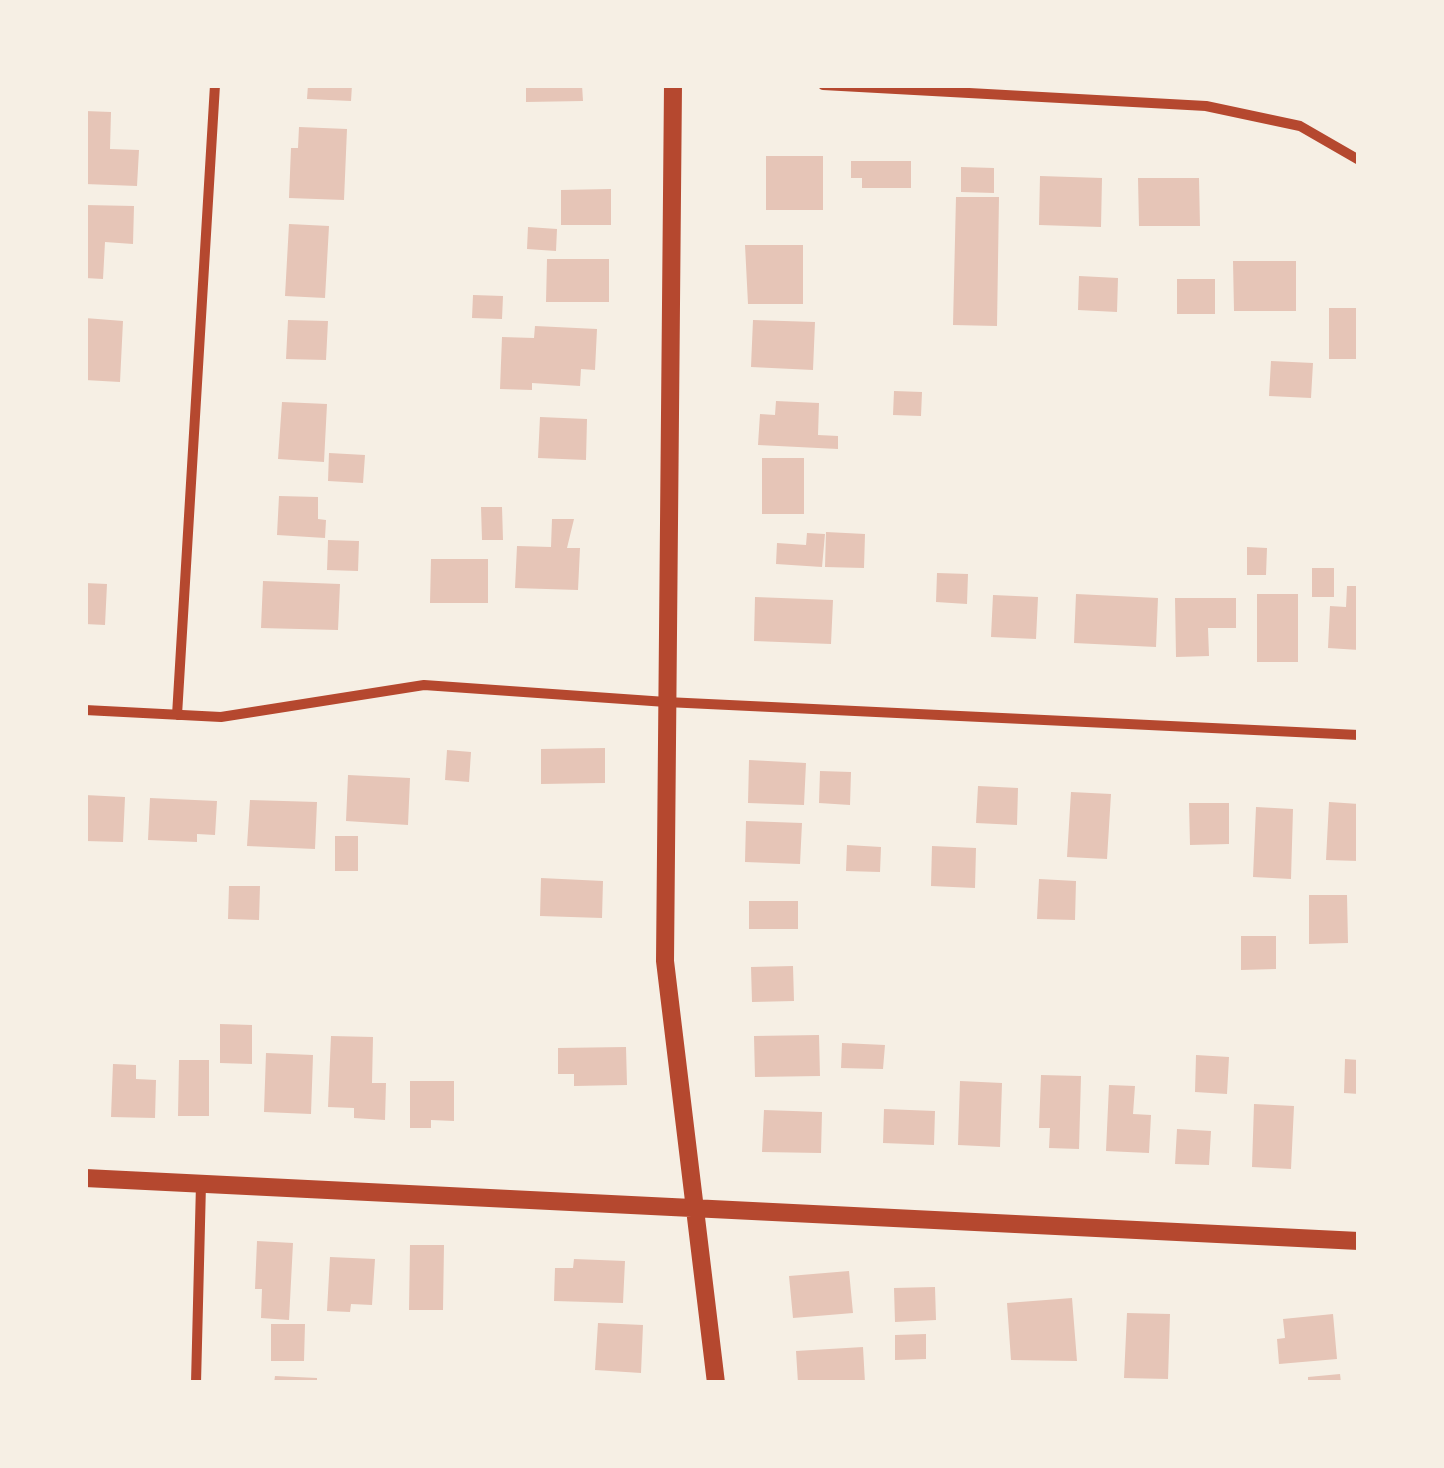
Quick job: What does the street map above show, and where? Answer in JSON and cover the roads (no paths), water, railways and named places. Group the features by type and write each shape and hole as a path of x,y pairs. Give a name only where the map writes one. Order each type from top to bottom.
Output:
{"street":[{"path":"176,715 216,85"},
{"path":"673,85 665,961 716,1383"},
{"path":"823,85 1206,106 1300,126 1359,160"},
{"path":"85,710 221,717 424,685 666,702 1359,735"},
{"path":"85,1178 1359,1241"},
{"path":"196,1383 201,1184"}]}
